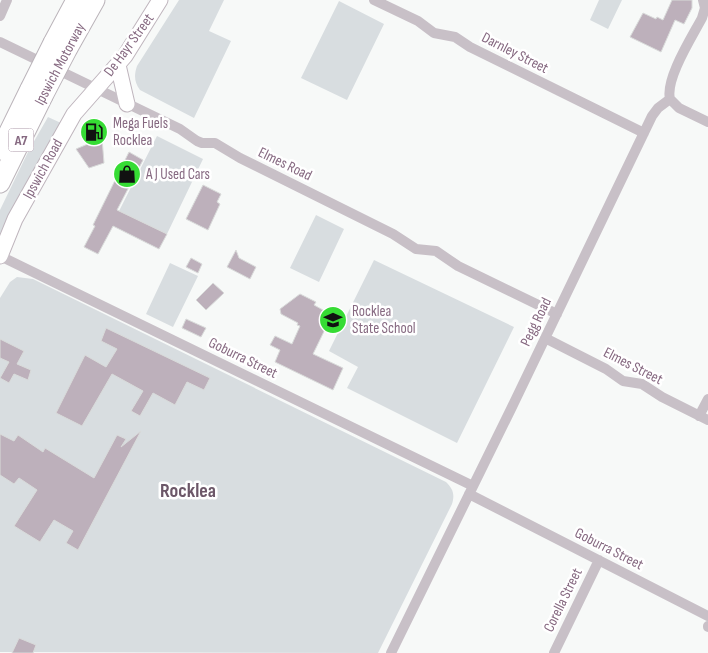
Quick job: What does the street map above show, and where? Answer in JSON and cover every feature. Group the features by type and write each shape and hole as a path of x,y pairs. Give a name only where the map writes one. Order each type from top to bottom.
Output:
{"highway":[{"name":"Ipswich Motorway","path":"60,46 95,0"},
{"name":"Ipswich Motorway","path":"0,150 36,93 60,46 75,1"},
{"name":"Ipswich Motorway","path":"0,183 36,93"}],"street":[{"path":"0,16 7,0"},
{"name":"De Hayr Street","path":"95,88 118,65 160,0"},
{"name":"Darnley Street","path":"374,0 418,21 434,33 456,36 470,48 644,133"},
{"path":"704,4 702,18 671,80 668,92 670,99 679,108 708,122"},
{"name":"Elmes Road","path":"0,42 180,129 197,141 218,144 240,158 393,234 413,247 434,250 458,266 557,314"},
{"path":"118,65 127,104"},
{"name":"Ipswich Road","path":"0,256 15,220 74,114 95,88"},
{"name":"Pegg Road","path":"391,653 655,111 670,99"},
{"name":"Goburra Street","path":"0,256 471,490 599,560 708,616"},
{"name":"Elmes Street","path":"545,338 606,369 623,381 642,384 662,397 704,418"},
{"path":"704,418 708,399"},
{"name":"Corella Street","path":"554,653 599,560"}],"shaded area":[{"path":"179,0 224,0 209,31 231,41 194,118 140,90 135,78 137,66"},
{"path":"599,0 622,0 608,29 590,20"},
{"path":"339,1 384,24 347,100 301,78"},
{"path":"48,117 61,123 0,237 0,210 29,150"},
{"path":"157,136 203,159 167,234 119,211"},
{"path":"316,215 344,229 319,282 290,268"},
{"path":"374,260 514,327 457,443 347,388 358,367 329,351"},
{"path":"170,263 198,276 173,327 146,314"},
{"path":"17,277 33,279 446,482 453,492 452,504 378,653 0,652 0,298 10,282"}],"building":[{"path":"672,0 692,0 692,8 684,24 675,20 661,52 630,37 643,13 663,20"},
{"path":"102,138 104,163 89,168 76,149"},
{"path":"129,152 143,160 117,210 167,234 159,249 113,226 98,254 84,247"},
{"path":"203,185 221,194 217,202 220,204 208,230 186,219"},
{"path":"236,250 239,258 256,267 250,279 227,267"},
{"path":"191,258 202,264 198,273 186,267"},
{"path":"213,283 224,293 206,310 196,300"},
{"path":"300,294 316,302 314,305 332,315 313,354 343,368 333,390 275,362 280,350 270,345 275,336 292,344 300,326 281,314 280,309"},
{"path":"186,319 206,328 201,337 182,328"},
{"path":"106,328 210,378 204,390 187,382 175,405 153,393 140,416 131,411 143,391 112,374 82,426 56,413 85,355 106,367 117,349 101,341"},
{"path":"0,339 24,351 17,364 31,370 28,380 14,374 9,383 0,378 9,362 0,358"},
{"path":"141,431 78,550 66,543 73,531 54,520 40,542 14,526 37,490 19,478 14,484 0,475 0,434 14,441 18,435 43,452 45,448 94,478 117,435 126,439 121,447"},
{"path":"19,638 36,645 33,653 12,653"}],"place":[{"name":"Mega Fuels Rocklea","path":"94,132"},
{"name":"A J Used Cars","path":"127,174"},
{"name":"Rocklea State School","path":"333,320"}],"district":[{"name":"Rocklea","path":"188,491"}]}
